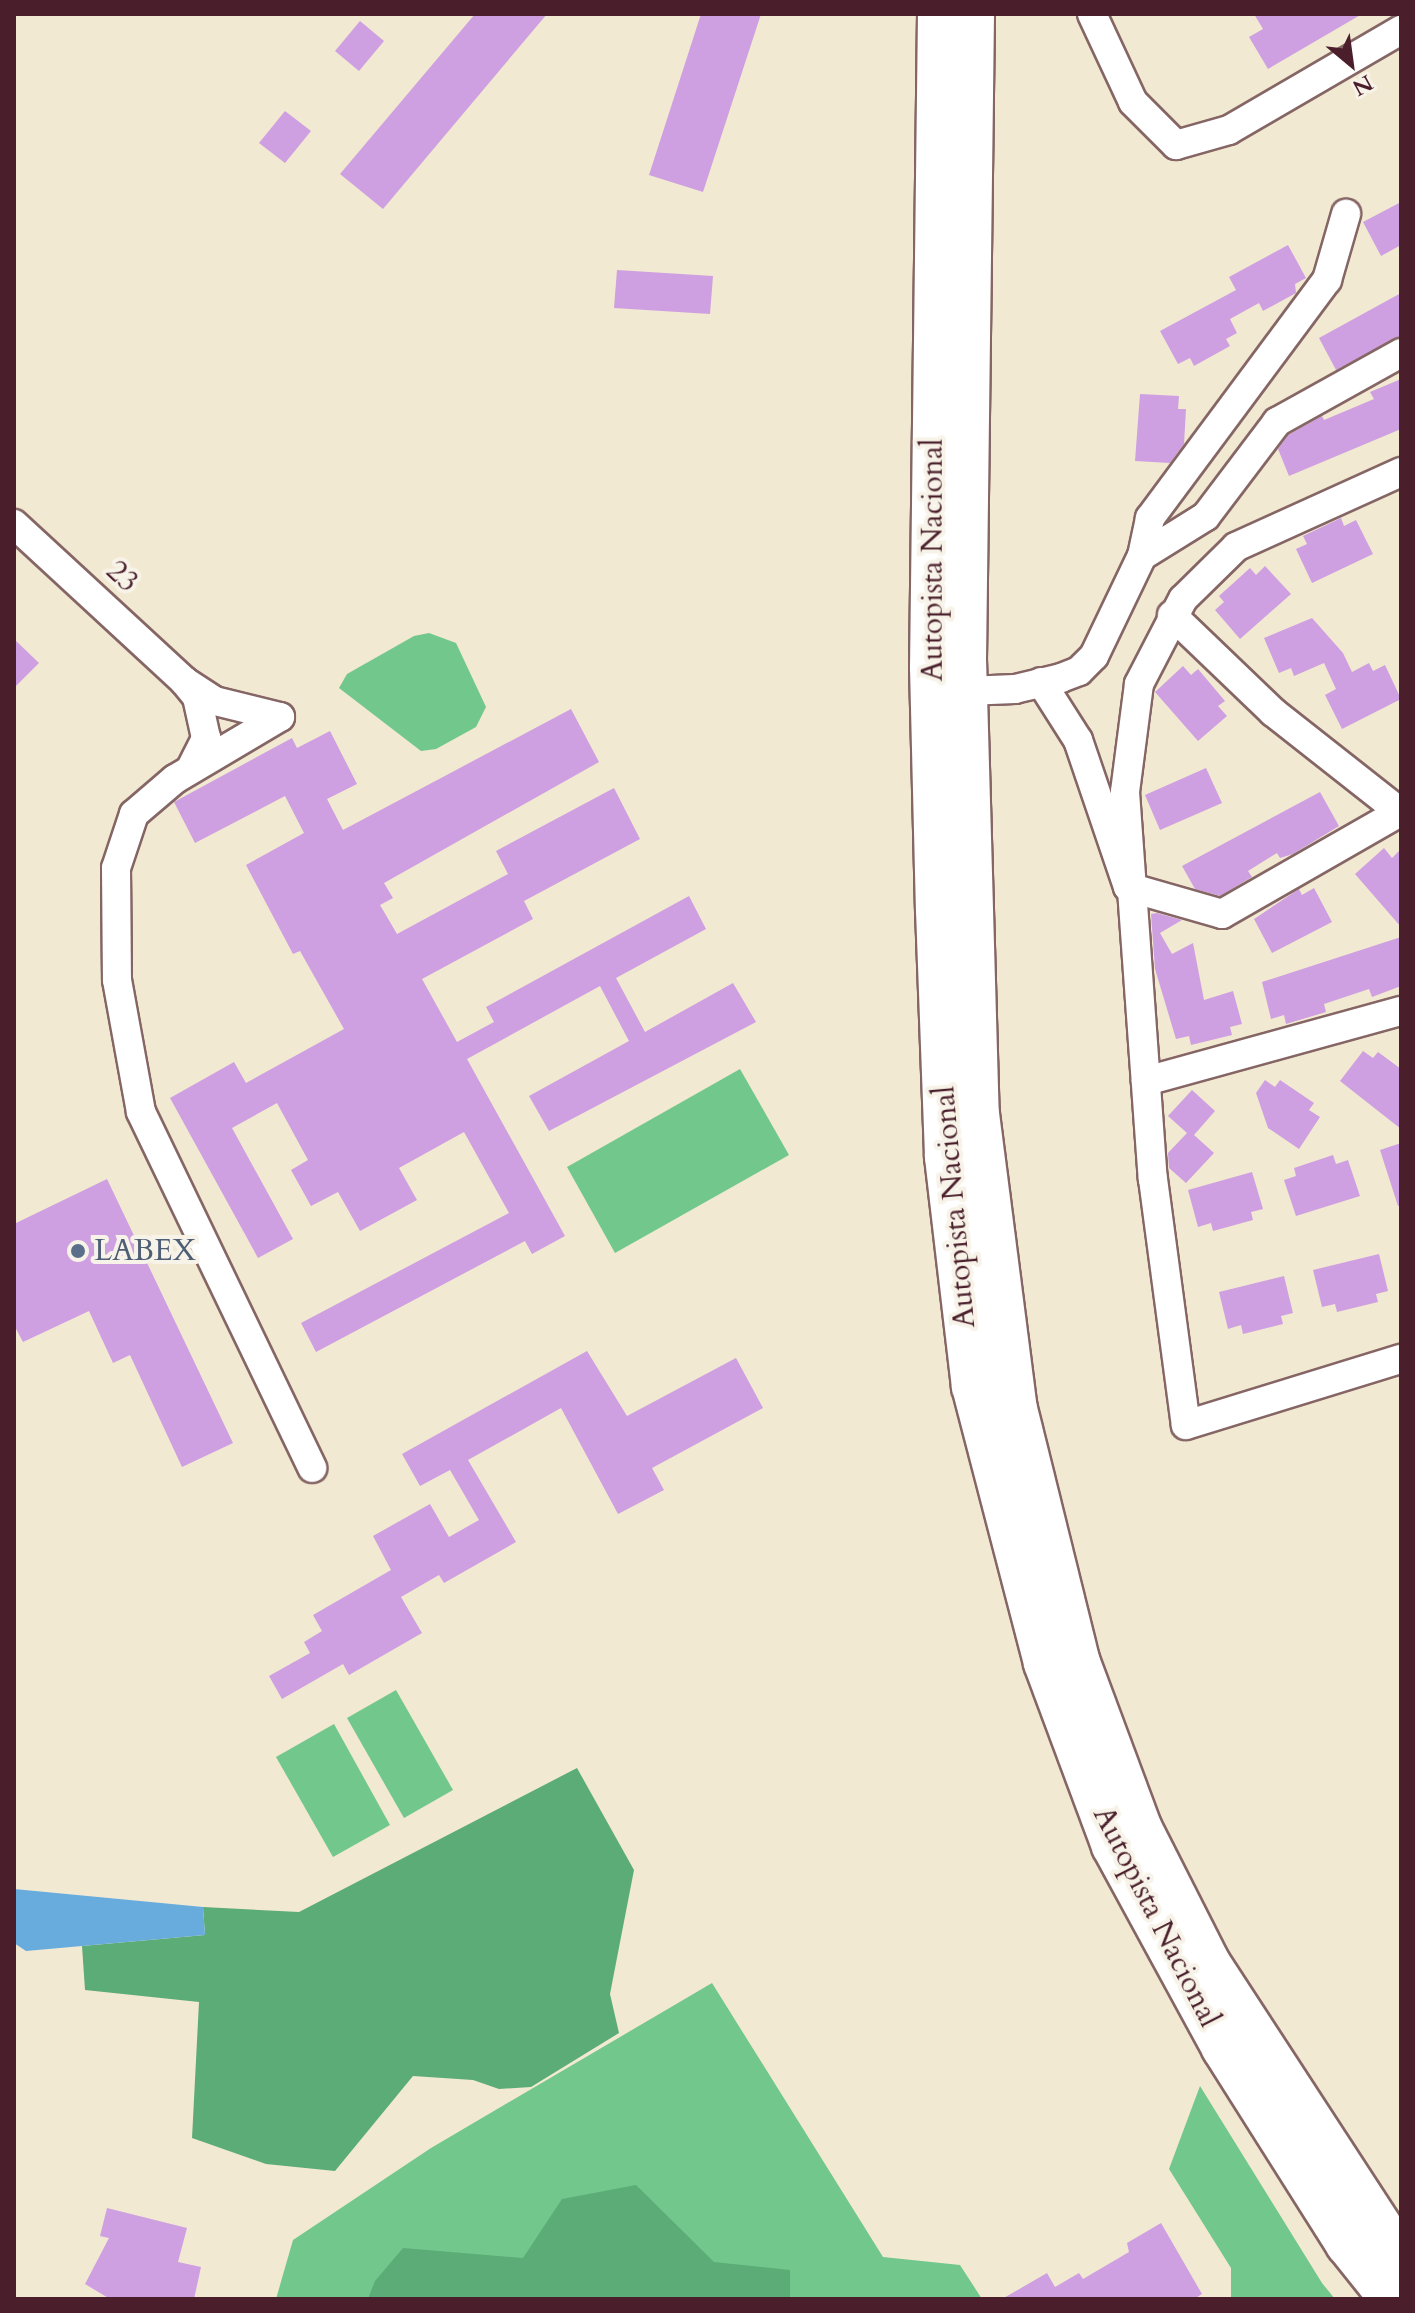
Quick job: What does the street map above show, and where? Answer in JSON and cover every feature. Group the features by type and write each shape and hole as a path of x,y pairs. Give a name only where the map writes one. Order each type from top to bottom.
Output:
{"highway":[{"name":"Autopista Nacional","path":"939,14 931,667 937,910 946,1157 973,1386 1045,1663 1113,1846 1223,2048 1347,2244 1391,2299"},
{"name":"Autopista Nacional","path":"973,14 966,691 978,1114 994,1275 1016,1409 1078,1660 1141,1829 1209,1963 1401,2257"}],"street":[{"path":"1092,14 1133,102 1176,145 1229,130 1401,30"},
{"path":"966,691 1041,682 1079,671 1094,656 1142,556 1150,518 1327,280 1346,214"},
{"path":"1142,556 1206,516 1277,422 1401,353"},
{"path":"1401,472 1236,547 1172,615 1139,684 1125,792 1128,887 1153,1179 1186,1425 1401,1359"},
{"name":"23","path":"14,524 184,681 197,697 206,738 190,770"},
{"path":"1128,887 1222,914 1401,812 1273,712 1172,615"},
{"name":"23","path":"184,681 215,701 280,717 190,770"},
{"path":"1041,682 1078,740 1128,887"},
{"path":"190,770 134,814 116,868 123,1035 141,1112 312,1468"},
{"path":"1146,1081 1401,1011"}],"green space":[{"path":"429,633 456,643 486,707 476,727 436,749 421,751 339,688 347,674 414,636"},
{"path":"740,1069 789,1155 615,1253 567,1167"},
{"path":"396,1690 453,1790 404,1818 347,1718"},
{"path":"334,1724 390,1825 333,1857 276,1757"},
{"path":"577,1768 634,1870 610,1994 619,2033 531,2087 499,2089 473,2080 413,2076 335,2171 266,2164 192,2138 199,2002 85,1990 82,1946 205,1935 203,1907 299,1912"},
{"path":"712,1983 883,2257 960,2265 982,2299 276,2299 293,2240 431,2148"},
{"path":"1200,2086 1322,2283 1335,2299 1231,2299 1231,2268 1169,2169"},
{"path":"636,2185 714,2262 790,2270 790,2299 368,2299 375,2281 403,2248 523,2258 562,2199"}],"water":[{"path":"14,1889 203,1907 205,1935 26,1951 14,1943"}],"building":[{"path":"475,14 547,14 383,209 340,174"},
{"path":"701,14 761,14 703,192 649,175"},
{"path":"1254,14 1362,14 1268,69 1249,37 1263,29"},
{"path":"360,21 384,41 359,71 335,51"},
{"path":"285,111 311,131 285,163 259,143"},
{"path":"1401,202 1401,245 1381,256 1363,222"},
{"path":"1288,245 1306,278 1295,284 1296,293 1263,311 1259,303 1230,319 1237,333 1226,339 1230,346 1194,366 1190,358 1178,364 1160,331 1236,290 1229,277"},
{"path":"617,270 713,276 710,314 614,308"},
{"path":"1401,293 1401,336 1336,370 1319,338"},
{"path":"1401,379 1401,429 1289,476 1278,449 1288,435 1322,416 1324,420 1374,399 1370,392"},
{"path":"1140,394 1179,396 1178,409 1186,409 1184,444 1170,463 1135,461"},
{"path":"1341,518 1344,526 1356,520 1373,554 1312,583 1296,549 1307,544 1303,536"},
{"path":"1265,566 1291,594 1240,639 1215,610 1224,602 1219,596 1250,568 1256,575"},
{"path":"1312,618 1343,653 1352,672 1369,663 1373,671 1385,665 1401,699 1342,729 1325,695 1336,689 1324,663 1294,676 1291,668 1279,673 1264,638"},
{"path":"14,639 39,663 14,688"},
{"path":"1183,666 1191,675 1198,669 1225,701 1218,706 1227,716 1198,741 1155,692"},
{"path":"571,709 599,762 384,883 393,898 380,905 397,934 508,874 496,851 614,788 640,839 524,901 533,919 422,979 457,1042 494,1022 486,1007 689,896 706,929 616,978 645,1032 733,983 756,1022 549,1131 529,1096 629,1041 600,986 467,1059 565,1236 532,1254 525,1241 316,1352 301,1323 509,1213 464,1132 399,1168 417,1200 360,1231 338,1192 311,1206 291,1170 308,1160 277,1103 232,1128 293,1239 258,1258 170,1098 234,1062 246,1083 344,1029 300,951 293,954 246,865 304,833 285,796 195,843 174,802 292,738 297,748 330,731 357,784 327,799 343,830"},
{"path":"1206,768 1222,803 1160,830 1145,795"},
{"path":"1320,792 1339,826 1293,854 1280,858 1277,853 1248,871 1252,877 1220,896 1195,889 1182,866"},
{"path":"1384,848 1392,858 1401,849 1401,927 1355,874"},
{"path":"1314,888 1332,922 1272,953 1254,919 1299,889 1302,895"},
{"path":"1151,914 1182,920 1160,933 1172,954 1193,943 1204,1000 1233,991 1242,1024 1230,1027 1232,1035 1191,1045 1189,1036 1176,1039 1155,969"},
{"path":"1401,937 1401,986 1372,997 1369,989 1324,1004 1326,1012 1286,1024 1284,1015 1271,1019 1262,982"},
{"path":"1363,1051 1373,1058 1378,1052 1401,1069 1401,1129 1340,1081"},
{"path":"1265,1080 1275,1087 1280,1080 1314,1103 1309,1110 1320,1117 1299,1149 1268,1128 1256,1093"},
{"path":"1192,1090 1215,1111 1194,1135 1214,1153 1186,1183 1169,1168 1168,1153 1187,1133 1168,1116"},
{"path":"1401,1143 1401,1205 1398,1206 1380,1150"},
{"path":"1333,1155 1336,1164 1348,1160 1360,1196 1296,1216 1284,1180 1296,1176 1294,1168"},
{"path":"1252,1172 1263,1209 1251,1212 1253,1220 1213,1231 1211,1223 1198,1227 1188,1190"},
{"path":"107,1179 233,1443 182,1467 130,1355 113,1363 89,1311 23,1342 14,1325 14,1224"},
{"path":"1379,1254 1388,1291 1376,1294 1378,1302 1337,1312 1335,1304 1322,1307 1313,1270"},
{"path":"1284,1276 1293,1313 1281,1316 1283,1324 1243,1334 1241,1325 1228,1329 1219,1292"},
{"path":"587,1351 627,1416 736,1358 763,1408 652,1468 664,1490 618,1514 561,1408 468,1460 516,1542 444,1583 439,1575 401,1597 422,1633 349,1675 343,1664 282,1699 269,1676 310,1653 304,1642 322,1631 313,1615 391,1570 373,1536 430,1504 449,1537 479,1520 450,1470 420,1486 402,1454"},
{"path":"107,2208 187,2228 178,2262 201,2267 194,2299 110,2299 85,2284 109,2238 100,2236"},
{"path":"1161,2223 1202,2294 1194,2299 1002,2299 1047,2273 1055,2287 1079,2273 1083,2279 1129,2252 1127,2243"}],"place":[{"name":"LABEX","path":"78,1251"}]}
